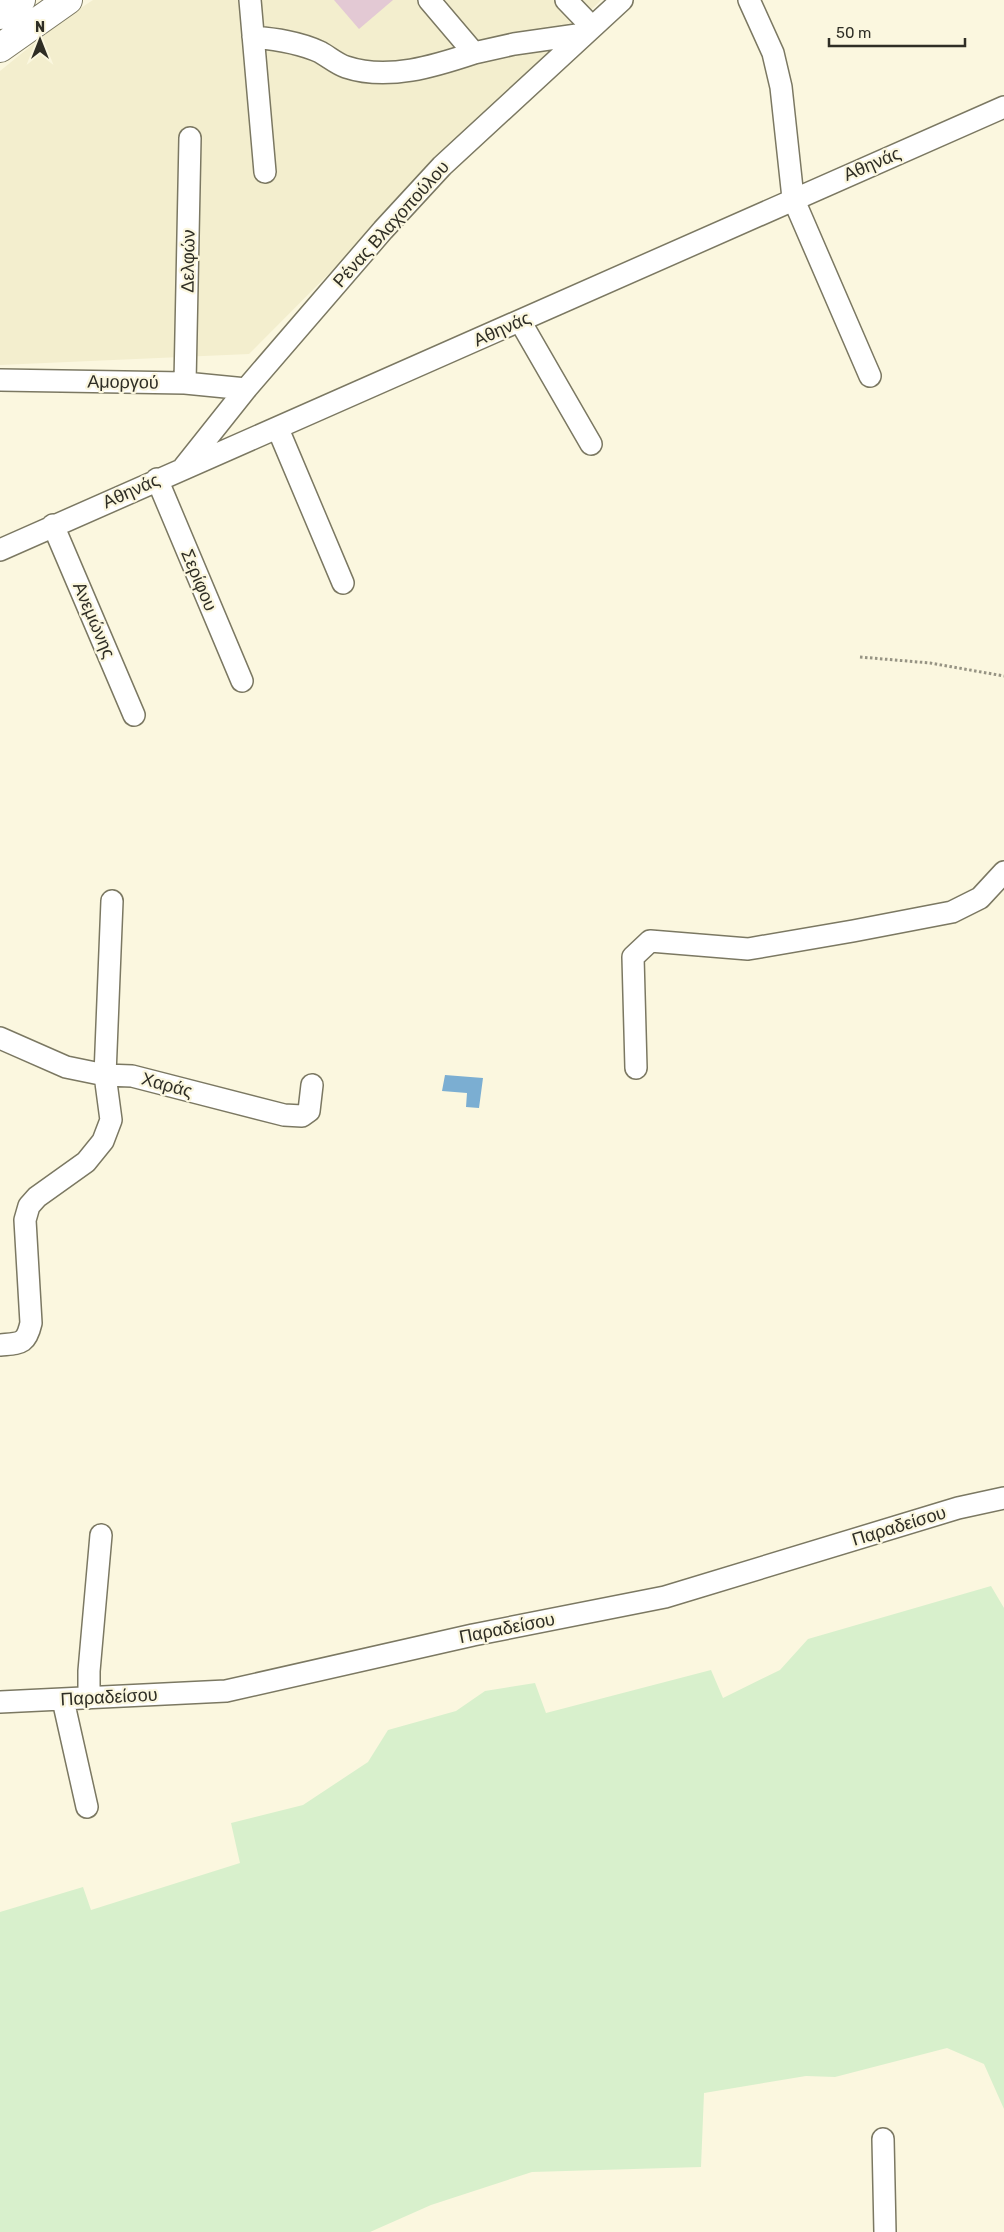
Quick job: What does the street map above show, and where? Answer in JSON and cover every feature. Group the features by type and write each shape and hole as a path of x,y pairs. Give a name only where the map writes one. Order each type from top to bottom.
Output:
{"main road":[{"path":"0,15 21,0"},
{"path":"0,48 68,0"}],"street":[{"path":"250,0 265,172"},
{"path":"429,0 474,54"},
{"path":"253,37 285,40 319,52 346,67 375,72 406,71 438,65 514,44 588,30 566,0"},
{"name":"Ρένας Βλαχοπούλου","path":"182,469 246,389 442,166 622,0"},
{"path":"749,0 773,53 779,78 793,198 870,376"},
{"name":"Αθηνάς","path":"0,550 157,479 278,429 793,198 1004,107"},
{"name":"Δελφών","path":"185,383 190,138"},
{"path":"520,321 591,444"},
{"name":"Αμοργού","path":"0,380 185,383 246,389"},
{"path":"278,429 344,583"},
{"name":"Σερίφου","path":"157,479 242,681"},
{"name":"Ανεμώνης","path":"53,525 134,715"},
{"path":"636,1068 633,957 650,941 748,949 952,912 980,898 1004,872"},
{"path":"0,1345 20,1343 28,1336 31,1323 26,1220 29,1206 37,1197 86,1162 103,1141 111,1120 105,1074 112,901"},
{"name":"Χαράς","path":"0,1038 66,1067 105,1074 132,1076 284,1115 302,1116 310,1111 312,1085"},
{"name":"Παραδείσου","path":"0,1702 226,1691 463,1637 665,1597 958,1508 1004,1498"},
{"path":"89,1698 89,1671 101,1535"},
{"path":"63,1700 87,1806"},
{"path":"883,2139 885,2232"}],"path":[{"path":"860,658 930,663 1004,676"}],"shaded area":[{"path":"93,0 601,0 249,354 0,365 0,71 64,19"}],"green space":[{"path":"991,1586 1004,1608 1004,2109 984,2064 947,2048 835,2077 806,2076 704,2093 701,2167 532,2172 431,2205 370,2232 0,2232 0,1912 83,1887 91,1910 240,1863 231,1823 303,1805 368,1762 388,1730 456,1711 485,1691 535,1683 546,1713 711,1670 723,1698 780,1670 808,1639"}],"water":[{"path":"445,1075 483,1078 479,1108 466,1107 467,1093 442,1091"}],"building":[{"path":"334,0 393,0 359,29"}]}
